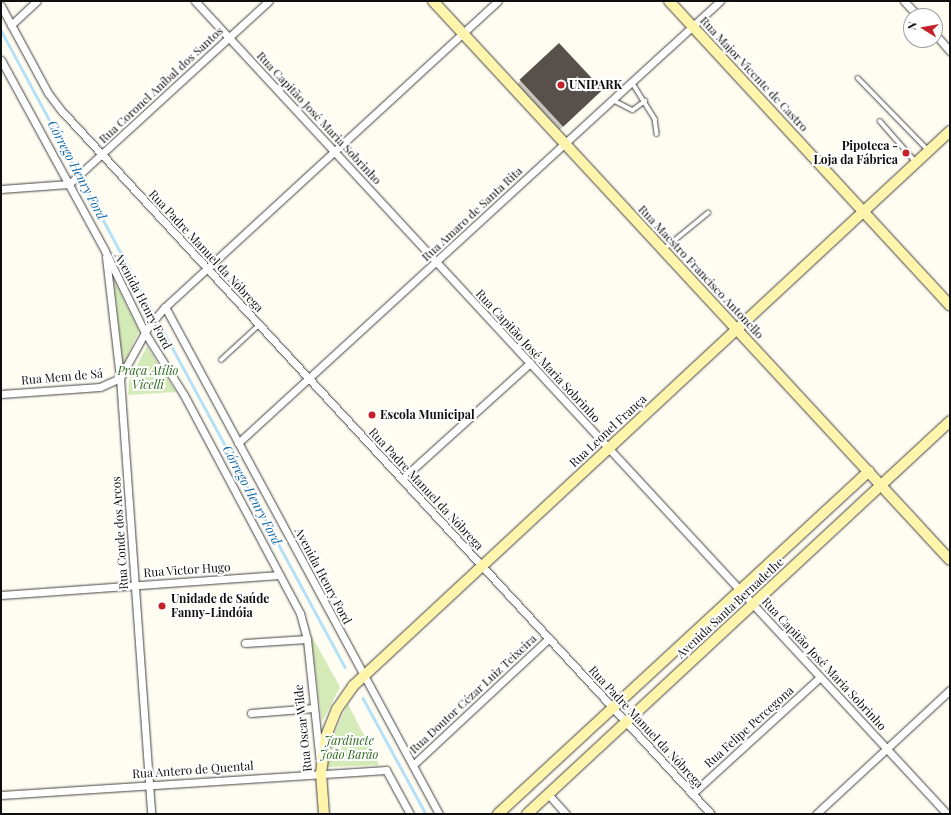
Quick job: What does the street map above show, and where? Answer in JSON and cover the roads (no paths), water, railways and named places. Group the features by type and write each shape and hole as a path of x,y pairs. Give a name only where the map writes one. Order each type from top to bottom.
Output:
{"main road":[{"name":"Rua Maestro Francisco Antonello","path":"433,1 950,560"},
{"name":"Rua Major Vicente de Castro","path":"669,1 950,304"},
{"name":"Rua Leonel França","path":"321,773 331,722 345,697 364,675 950,131"},
{"name":"Avenida Santa Bernadethe","path":"527,814 950,421"},
{"name":"Avenida Santa Bernadethe","path":"498,814 869,471"},
{"name":"Rua Oscar Wilde","path":"321,773 324,814"}],"street":[{"path":"1,6 11,25 37,1"},
{"name":"Rua Capitão José Maria Sobrinho","path":"196,1 947,814"},
{"name":"Rua Coronel Aníbal dos Santos","path":"71,183 269,1"},
{"name":"Rua Mem de Sá","path":"1,394 100,387 120,378 145,333 165,307 498,1"},
{"name":"Rua Amaro de Santa Rita","path":"238,443 720,1"},
{"name":"Rua Padre Manuel da Nóbrega","path":"11,25 48,93 60,109 711,814"},
{"path":"943,43 950,51"},
{"name":"Avenida Henry Ford","path":"1,60 71,183 145,333 184,396 303,620 307,639"},
{"path":"1,189 71,183"},
{"name":"Rua Conde dos Arcos","path":"105,251 120,378 151,814"},
{"name":"Avenida Henry Ford","path":"165,307 440,814"},
{"path":"402,480 530,363"},
{"name":"Rua Victor Hugo","path":"1,595 279,575"},
{"name":"Rua Doutor Cézar Luiz Teixeira","path":"413,765 548,638"},
{"path":"245,643 307,639"},
{"name":"Rua Oscar Wilde","path":"307,639 321,773"},
{"name":"Rua Felipe Percegona","path":"692,794 820,677"},
{"path":"816,814 950,690"},
{"path":"251,714 314,708"},
{"name":"Rua Antero de Quental","path":"1,795 149,784 386,770 410,814"},
{"path":"548,794 566,814"}],"lane":[{"path":"858,78 929,150"},
{"path":"632,82 655,119 657,134"},
{"path":"613,100 633,110 645,101"},
{"path":"880,121 916,162"},
{"path":"663,250 708,213"},
{"path":"221,360 259,325"}],"waterway":[{"name":"Córrego Henry Ford","path":"1,30 152,310"},
{"name":"Córrego Henry Ford","path":"159,323 345,667"},
{"name":"Córrego Henry Ford","path":"363,698 426,814"}],"place":[{"name":"UNIPARK","path":"561,85"},
{"name":"Pipoteca - Loja da Fábrica","path":"906,153"},
{"name":"Escola Municipal","path":"372,415"},
{"name":"Unidade de Saúde Fanny-Lindóia","path":"162,606"}],"park label":[{"name":"Praça Atílio Vicelli","path":"148,378"},
{"name":"Jardinete João Barão","path":"349,748"}]}
